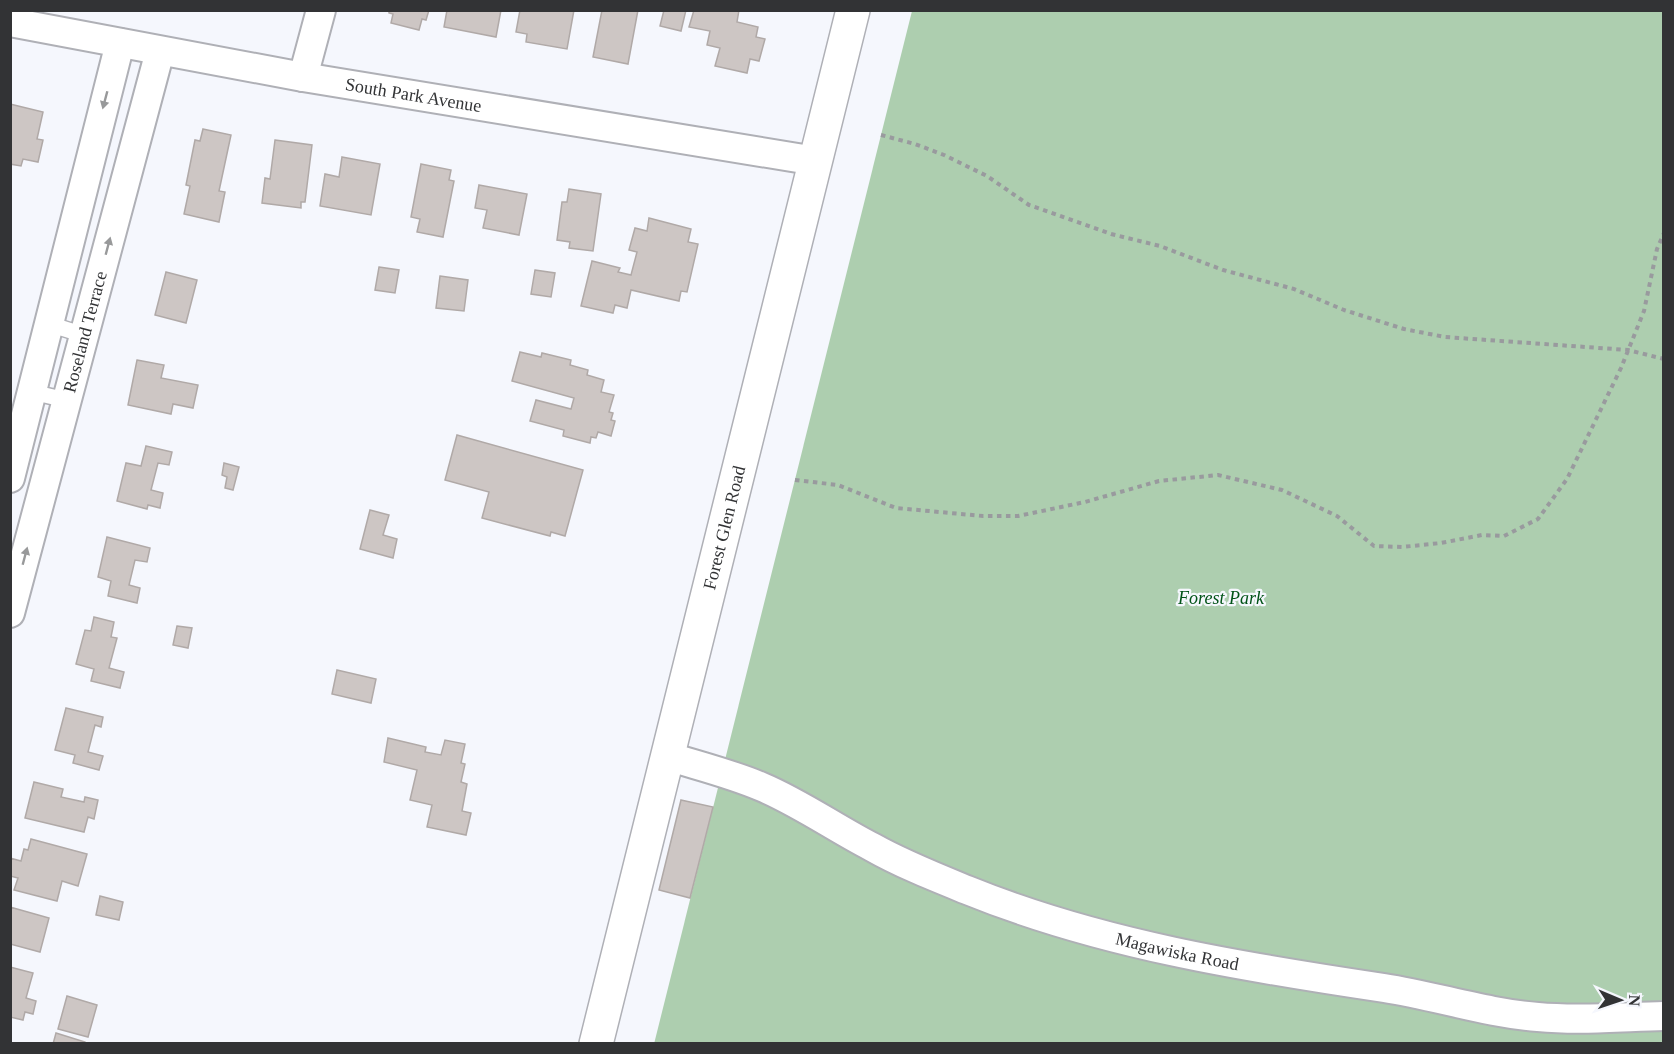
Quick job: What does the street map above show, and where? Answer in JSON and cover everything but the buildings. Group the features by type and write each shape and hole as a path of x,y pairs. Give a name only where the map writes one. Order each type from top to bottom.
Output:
{"street":[{"path":"303,77 321,10"},
{"name":"Forest Glen Road","path":"596,1044 853,10"},
{"name":"South Park Avenue","path":"10,22 303,77 816,161"},
{"path":"10,478 120,43"},
{"name":"Roseland Terrace","path":"10,613 160,51"},
{"name":"Magawiska Road","path":"667,756 762,786 874,848 920,870 1016,909 1085,930 1226,963 1392,990 1490,1010 1538,1017 1582,1019 1664,1016"}],"lane":[{"path":"48,324 84,335"},
{"path":"32,392 66,400"}],"path":[{"path":"881,135 944,155 987,176 1029,205 1112,234 1160,246 1223,270 1293,289 1344,310 1404,329 1445,337 1628,350 1664,359"},
{"path":"795,480 837,485 896,508 983,516 1018,516 1085,502 1159,481 1218,475 1282,490 1337,516 1374,546 1402,547 1441,543 1482,535 1504,536 1538,519 1567,479 1644,311 1658,249 1664,233"}],"green space":[{"name":"Forest Park","path":"912,11 1663,11 1663,1043 654,1044"}]}
